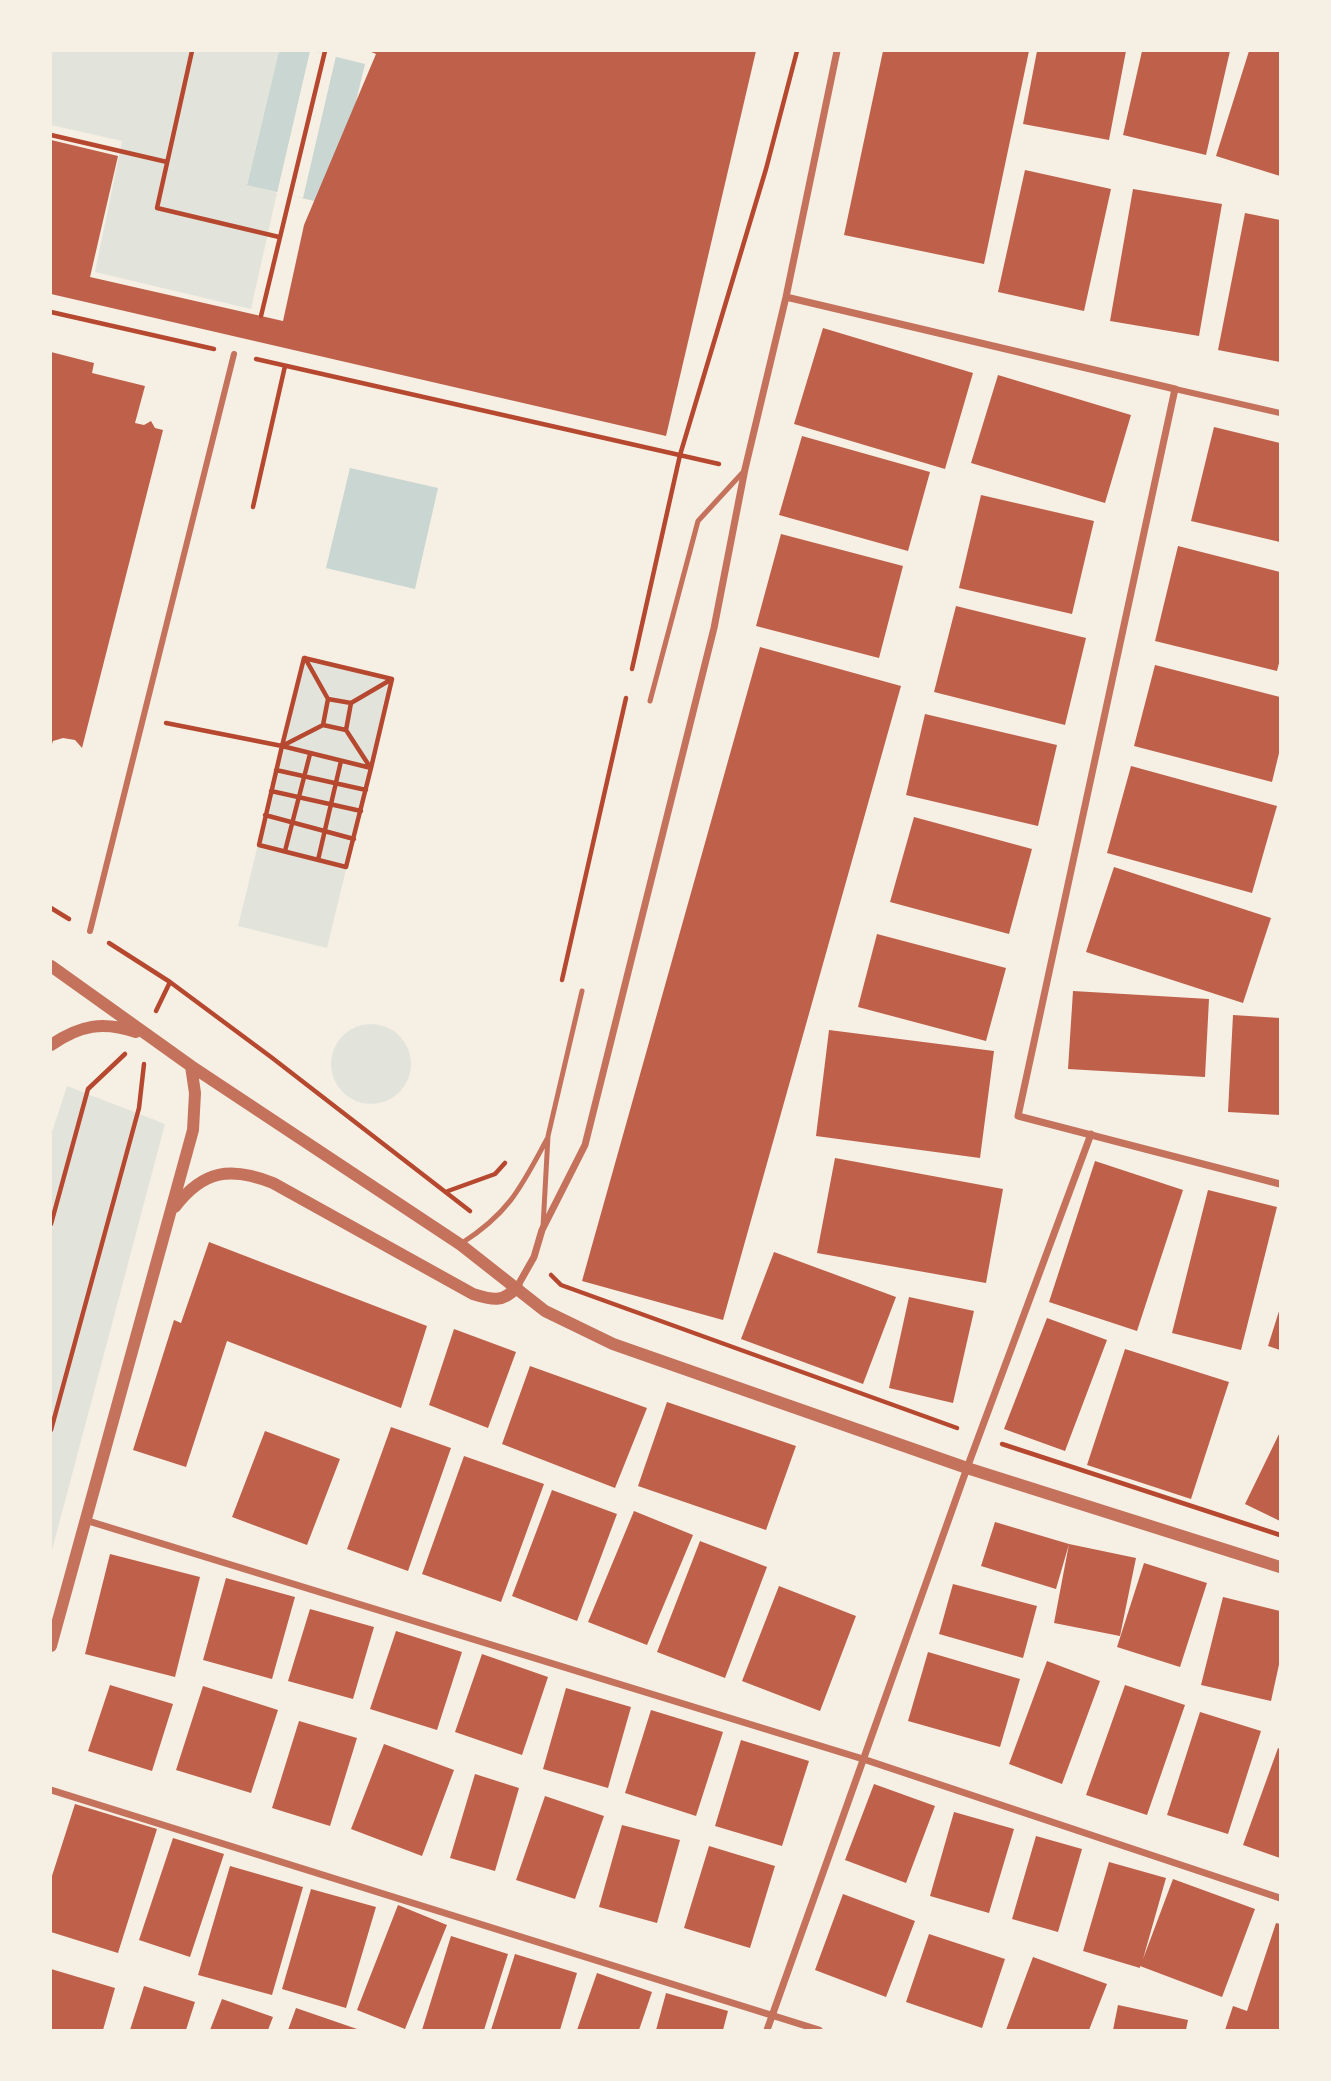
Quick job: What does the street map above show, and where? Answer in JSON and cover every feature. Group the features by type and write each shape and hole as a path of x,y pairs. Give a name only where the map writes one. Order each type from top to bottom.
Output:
{"street":[{"path":"170,1212 190,1189 210,1176 231,1173 258,1177 473,1294 501,1300 511,1295 517,1287 534,1257 542,1230 585,1145 715,628 745,469 786,297 837,51"},
{"path":"786,297 1280,413"},
{"path":"90,931 234,354"},
{"path":"1175,389 1018,1116 1280,1185"},
{"path":"51,966 191,1066 461,1244 545,1311 613,1344 967,1468 1280,1567"},
{"path":"51,1045 77,1031 111,1024 146,1035"},
{"path":"51,1646 195,1115 191,1066"},
{"path":"767,2030 967,1468 1091,1135"},
{"path":"84,1520 863,1759 1280,1898"},
{"path":"51,1790 819,2030"}],"lane":[{"path":"650,701 698,521 745,469"},
{"path":"542,1230 548,1136 582,991"},
{"path":"461,1244 488,1226 506,1209 522,1186 548,1136"}],"path":[{"path":"192,51 157,208 279,237"},
{"path":"261,316 325,51"},
{"path":"630,677 680,455 766,169 797,51"},
{"path":"51,135 167,162"},
{"path":"51,312 745,469"},
{"path":"253,507 285,366"},
{"path":"304,658 392,679"},
{"path":"304,658 328,699 323,725"},
{"path":"304,658 259,845 346,867 392,679"},
{"path":"328,699 351,703 392,679"},
{"path":"560,990 627,690"},
{"path":"351,703 346,730 371,768"},
{"path":"143,718 371,768"},
{"path":"282,747 323,725 346,730"},
{"path":"285,851 310,754"},
{"path":"318,860 341,761"},
{"path":"276,770 366,790"},
{"path":"271,791 360,811"},
{"path":"265,815 354,838"},
{"path":"170,982 448,1191 488,1226"},
{"path":"51,1430 139,1108 146,1035"},
{"path":"51,1224 88,1089"},
{"path":"448,1191 495,1174 509,1159"},
{"path":"534,1257 561,1285 979,1436 1280,1535"}],"shaded area":[{"path":"51,51 279,51 247,184 277,193 251,309 95,272 122,141 51,125"},
{"path":"279,51 312,51 365,64 331,205 247,185"},
{"path":"350,468 438,488 415,589 326,568"},
{"path":"304,658 392,679 327,948 238,926"},
{"path":"371,1024 386,1027 399,1036 408,1049 411,1064 408,1079 399,1092 386,1101 371,1104 356,1101 343,1092 334,1079 331,1064 334,1049 343,1036 356,1027"},
{"path":"67,1086 165,1124 51,1554 51,1135"}],"pier":[{"path":"310,51 336,56 303,198 277,193"}],"building":[{"path":"369,51 756,51 666,436 51,294 51,140 118,156 90,277 283,321 304,225 376,54"},
{"path":"883,51 1029,51 984,264 844,235"},
{"path":"1037,51 1126,51 1109,140 1023,124"},
{"path":"1142,51 1230,51 1206,155 1123,135"},
{"path":"1249,51 1280,51 1280,176 1216,156"},
{"path":"1025,170 1111,189 1084,311 998,292"},
{"path":"1133,189 1222,204 1199,336 1110,321"},
{"path":"1245,213 1280,220 1280,362 1218,350"},
{"path":"823,328 973,373 945,469 794,424"},
{"path":"51,352 94,363 92,373 145,386 135,423 144,425 151,421 155,428 163,430 82,748 75,740 63,738 53,741 51,747"},
{"path":"998,375 1131,415 1105,503 971,463"},
{"path":"1214,427 1280,443 1280,542 1191,521"},
{"path":"802,436 930,472 908,551 779,515"},
{"path":"981,495 1094,521 1072,614 959,588"},
{"path":"781,534 903,566 879,658 756,626"},
{"path":"1178,546 1280,572 1280,659 1277,671 1155,641"},
{"path":"956,606 1086,638 1065,725 934,692"},
{"path":"760,647 901,686 723,1320 582,1281"},
{"path":"1155,665 1280,697 1280,749 1272,782 1134,746"},
{"path":"925,714 1057,745 1038,826 906,795"},
{"path":"1131,766 1277,806 1252,893 1107,853"},
{"path":"914,817 1032,849 1009,934 890,902"},
{"path":"1114,867 1271,918 1243,1003 1086,952"},
{"path":"877,934 1006,968 986,1041 858,1007"},
{"path":"1073,991 1209,999 1205,1077 1068,1069"},
{"path":"1233,1015 1280,1018 1280,1115 1228,1112"},
{"path":"829,1030 994,1051 980,1158 816,1136"},
{"path":"835,1158 1003,1189 986,1283 817,1253"},
{"path":"1095,1161 1183,1190 1137,1331 1049,1302"},
{"path":"1208,1190 1277,1207 1241,1350 1172,1333"},
{"path":"209,1242 427,1326 401,1408 227,1341 186,1467 133,1450 174,1320 181,1323"},
{"path":"774,1252 896,1297 863,1384 741,1339"},
{"path":"909,1297 974,1311 953,1403 889,1388"},
{"path":"1280,1308 1280,1350 1268,1346"},
{"path":"1047,1318 1107,1340 1065,1451 1004,1429"},
{"path":"454,1329 516,1352 488,1428 429,1405"},
{"path":"1125,1349 1229,1382 1191,1499 1087,1465"},
{"path":"530,1366 647,1408 615,1488 502,1444"},
{"path":"667,1402 796,1446 766,1530 638,1486"},
{"path":"391,1427 451,1448 408,1571 347,1549"},
{"path":"265,1431 340,1459 307,1545 232,1517"},
{"path":"1280,1432 1280,1521 1245,1504"},
{"path":"464,1456 544,1484 501,1602 422,1574"},
{"path":"552,1490 617,1514 577,1621 512,1596"},
{"path":"634,1511 693,1535 647,1645 588,1622"},
{"path":"995,1522 1069,1544 1056,1589 981,1566"},
{"path":"700,1541 767,1567 725,1678 657,1652"},
{"path":"1069,1544 1136,1558 1120,1636 1054,1623"},
{"path":"110,1554 200,1577 175,1677 85,1654"},
{"path":"1144,1563 1207,1583 1180,1667 1117,1647"},
{"path":"226,1578 295,1597 272,1679 203,1660"},
{"path":"953,1584 1037,1606 1023,1658 939,1634"},
{"path":"779,1586 856,1616 820,1711 742,1681"},
{"path":"1223,1597 1280,1611 1280,1660 1271,1701 1201,1685"},
{"path":"310,1609 374,1627 353,1699 288,1681"},
{"path":"396,1631 462,1652 437,1730 370,1709"},
{"path":"928,1652 1020,1679 1000,1747 908,1721"},
{"path":"482,1654 548,1677 522,1755 455,1732"},
{"path":"1047,1661 1100,1681 1062,1784 1009,1764"},
{"path":"110,1685 173,1704 152,1771 88,1751"},
{"path":"1125,1685 1185,1705 1147,1815 1086,1795"},
{"path":"203,1686 278,1710 251,1793 176,1770"},
{"path":"566,1688 631,1707 608,1788 543,1769"},
{"path":"651,1710 723,1732 696,1816 625,1793"},
{"path":"1200,1712 1261,1731 1228,1834 1167,1815"},
{"path":"299,1721 357,1738 330,1826 272,1808"},
{"path":"741,1740 809,1761 782,1846 715,1826"},
{"path":"384,1744 454,1770 422,1856 351,1829"},
{"path":"1278,1748 1280,1749 1280,1858 1243,1845"},
{"path":"475,1774 519,1788 495,1871 450,1858"},
{"path":"874,1784 935,1806 906,1883 845,1860"},
{"path":"545,1796 604,1816 575,1899 516,1880"},
{"path":"75,1804 157,1829 118,1953 51,1932 51,1879"},
{"path":"954,1812 1014,1829 989,1913 930,1896"},
{"path":"622,1825 680,1840 657,1923 599,1907"},
{"path":"1036,1836 1082,1849 1058,1932 1012,1919"},
{"path":"173,1838 224,1854 190,1957 139,1940"},
{"path":"709,1846 775,1866 750,1948 684,1928"},
{"path":"1109,1862 1166,1878 1143,1959 1173,1879 1255,1909 1222,1997 1140,1966 1083,1951"},
{"path":"230,1866 303,1887 272,1995 198,1975"},
{"path":"311,1889 376,1907 346,2008 282,1989"},
{"path":"843,1894 915,1921 886,1997 815,1970"},
{"path":"398,1905 447,1925 405,2029 357,2010"},
{"path":"1276,1923 1280,1924 1280,2030 1225,2030 1233,2006 1247,2011"},
{"path":"929,1934 1005,1959 982,2028 906,2002"},
{"path":"451,1936 508,1954 484,2030 422,2030"},
{"path":"515,1954 577,1973 560,2030 491,2030"},
{"path":"1033,1957 1107,1984 1089,2030 1006,2030"},
{"path":"51,1969 115,1988 103,2030 51,2030"},
{"path":"597,1973 652,1992 639,2030 577,2030"},
{"path":"144,1986 195,2002 186,2030 130,2030"},
{"path":"666,1993 728,2011 723,2030 656,2030"},
{"path":"222,1999 273,2017 268,2030 210,2030"},
{"path":"1118,2005 1188,2020 1186,2030 1113,2030"},
{"path":"296,2008 360,2030 288,2030"}]}
